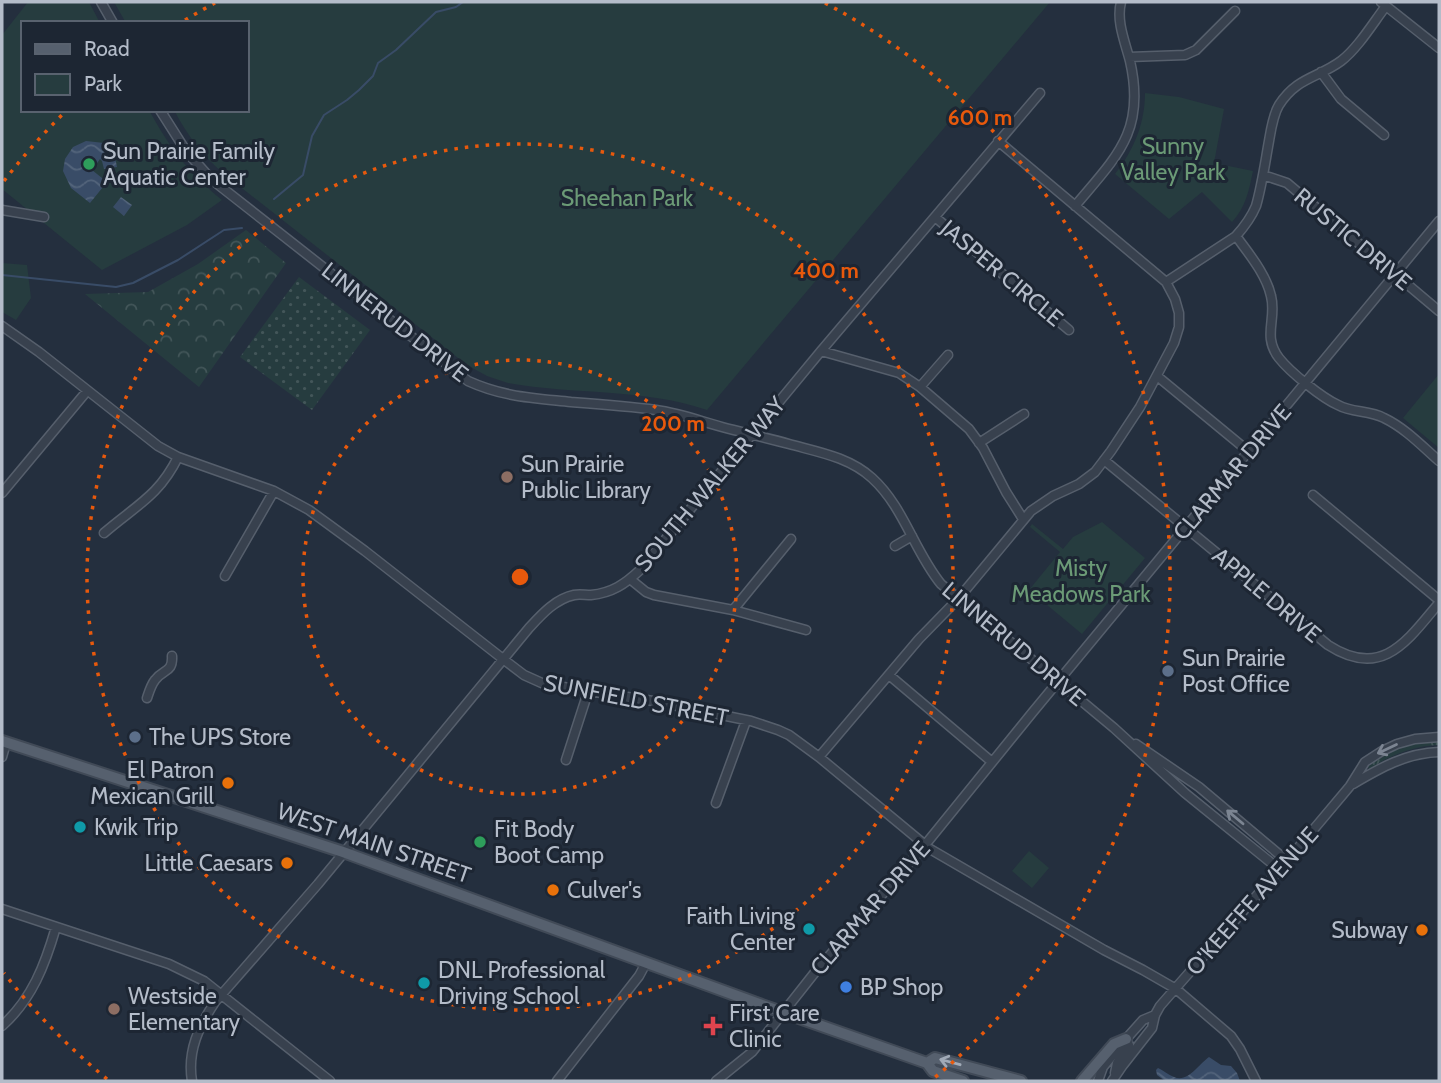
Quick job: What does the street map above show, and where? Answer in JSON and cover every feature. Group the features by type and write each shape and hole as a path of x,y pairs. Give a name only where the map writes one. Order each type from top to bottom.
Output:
{"main road":[{"name":"WEST MAIN STREET","path":"4,742 343,852 927,1063 933,1071 964,1081"},
{"path":"1082,1081 1114,1044 1126,1039"},
{"name":"WEST MAIN STREET","path":"927,1063 934,1058 1021,1081"}],"street":[{"path":"101,2 112,21"},
{"path":"1075,206 1111,164 1127,138 1135,109 1133,78 1119,16 1121,2"},
{"path":"1166,282 1236,236 1252,215 1275,114 1280,104 1304,79 1340,61 1352,50 1383,4 1439,48"},
{"path":"1129,57 1185,55 1196,50 1235,10"},
{"path":"1321,72 1341,99 1384,135"},
{"name":"SOUTH WALKER WAY","path":"192,1081 191,1057 196,1038 203,1019 221,994 273,937 539,617 562,600 575,595 604,593 617,589 640,570 1040,93"},
{"name":"LINNERUD DRIVE","path":"161,112 186,151 211,179 468,381 494,392 518,397 677,413 838,458 862,470 894,503 934,576 958,599 1058,681 1185,793 1280,870"},
{"path":"819,757 919,639 958,599 1023,519 1053,496 1079,484 1095,472 1140,407 1179,327 1175,299 1166,282 998,141"},
{"name":"RUSTIC DRIVE","path":"1263,175 1287,183 1439,311"},
{"path":"2,210 44,216"},
{"name":"JASPER CIRCLE","path":"935,217 1069,330"},
{"name":"CLARMAR DRIVE","path":"716,1081 752,1052 1439,221"},
{"path":"1236,236 1261,274 1272,299 1270,339 1273,349 1288,368 1338,406 1369,412 1394,423 1439,461"},
{"name":"SUNFIELD STREET","path":"2,326 158,446 178,457 274,491 324,520 536,682 653,701 746,721 789,735 925,845 1176,989 1231,1036 1256,1081"},
{"path":"821,351 899,373 920,387 969,429 1023,519"},
{"path":"920,387 948,355"},
{"path":"1157,376 1248,451"},
{"path":"2,493 87,391"},
{"path":"979,443 1024,414"},
{"path":"104,533 155,492 178,457"},
{"name":"APPLE DRIVE","path":"1104,460 1339,653 1357,658 1373,658 1399,648 1439,602"},
{"path":"225,576 274,491"},
{"path":"1313,495 1439,602"},
{"path":"895,545 912,536"},
{"path":"733,610 791,539"},
{"path":"630,579 654,595 733,610 806,630"},
{"path":"147,698 154,681 168,671 172,656"},
{"path":"888,675 992,762"},
{"path":"566,760 588,692"},
{"path":"716,803 746,721"},
{"name":"LINNERUD DRIVE","path":"1114,729 1199,787 1287,861"},
{"name":"O'KEEFFE AVENUE","path":"1113,1079 1152,1028 1160,1006 1280,870 1350,786 1364,762 1382,751 1415,738 1439,737"},
{"path":"2,757 4,742"},
{"name":"O'KEEFFE AVENUE","path":"1350,786 1388,764 1428,752 1439,752"},
{"path":"2,909 190,973 221,994 330,1081"},
{"path":"2,1026 31,992 41,973 55,927"},
{"path":"557,1081 646,963"},
{"name":"O'KEEFFE AVENUE","path":"1098,1081 1103,1067 1126,1039 1143,1020 1155,1016"},
{"path":"1113,1079 1117,1063 1129,1045 1126,1039"}],"green space":[{"path":"28,2 89,2 99,21 21,21 21,112 150,112 181,159 222,200 187,225 102,270 2,189 2,35"},
{"name":"Sheehan Park","path":"114,2 1050,2 707,410 658,398 508,383 467,365 224,174 202,152 184,128 175,112 248,112 248,21 125,21"},
{"name":"Sunny Valley Park","path":"1145,93 1179,97 1224,109 1214,163 1253,171 1244,204 1232,222 1202,192 1169,219 1115,174 1137,136"},
{"path":"246,230 286,263 199,387 85,294 148,292 198,264"},
{"path":"2,263 27,265 31,298 16,320 2,312"},
{"path":"299,277 370,330 312,410 240,357"},
{"path":"1439,374 1439,448 1403,418"},
{"name":"Misty Meadows Park","path":"1102,522 1145,558 1082,634 1029,590 1060,552 1030,527 1032,524 1063,549 1073,537"},
{"path":"1439,741 1439,745 1412,749 1369,769 1368,767 1401,748"},
{"path":"1029,851 1049,868 1032,888 1012,871"}],"water":[{"path":"86,141 104,143 115,157 117,167 104,169 100,159 92,170 107,182 90,203 71,188 63,171 65,159 73,147"},
{"path":"121,197 132,205 124,216 113,207"},
{"path":"1209,1057 1221,1065 1231,1066 1240,1081 1165,1081 1157,1075 1158,1068 1174,1077 1184,1077"}],"waterway":[{"path":"274,199 303,175 312,136 324,115 359,90 373,76 378,63 396,50 436,12 456,7 463,2"},
{"path":"2,275 116,287 133,283 178,260 224,230 242,228"}],"place":[{"name":"Sun Prairie Family Aquatic Center","path":"89,164"},
{"name":"Sun Prairie Public Library","path":"507,477"},
{"name":"Sun Prairie Post Office","path":"1168,671"},
{"name":"The UPS Store","path":"135,737"},
{"name":"El Patron Mexican Grill","path":"228,783"},
{"name":"Kwik Trip","path":"80,827"},
{"name":"Fit Body Boot Camp","path":"480,842"},
{"name":"Little Caesars","path":"287,863"},
{"name":"Culver's","path":"553,890"},
{"name":"Faith Living Center","path":"809,929"},
{"name":"Subway","path":"1422,930"},
{"name":"DNL Professional Driving School","path":"424,983"},
{"name":"BP Shop","path":"846,987"},
{"name":"Westside Elementary","path":"114,1009"},
{"name":"First Care Clinic","path":"713,1026"}]}
